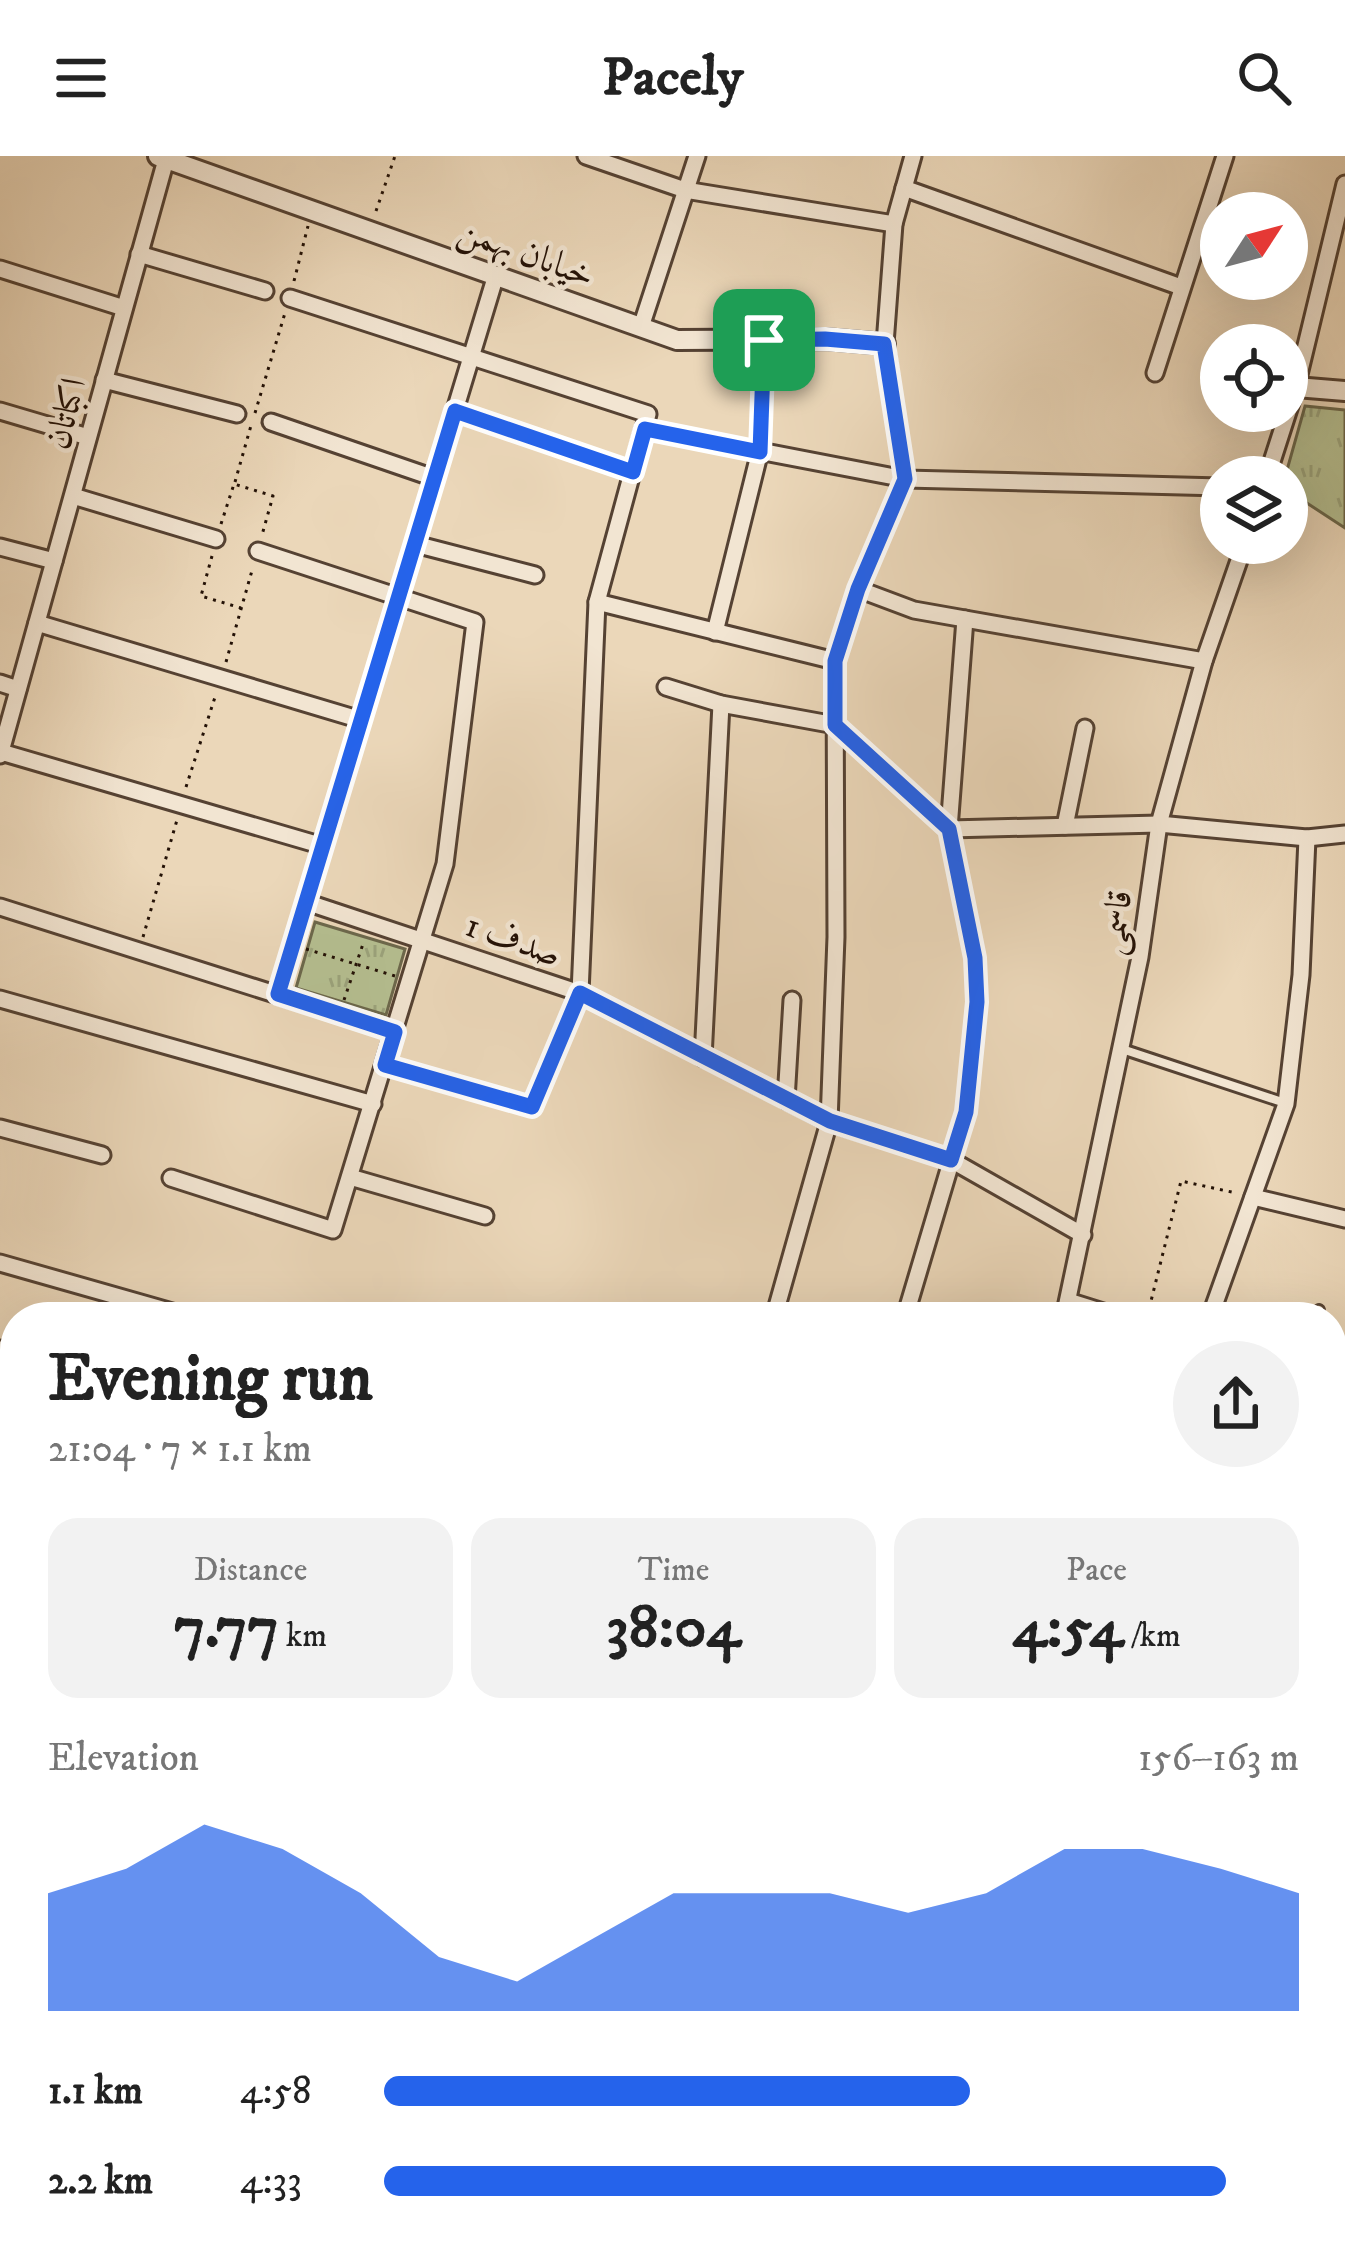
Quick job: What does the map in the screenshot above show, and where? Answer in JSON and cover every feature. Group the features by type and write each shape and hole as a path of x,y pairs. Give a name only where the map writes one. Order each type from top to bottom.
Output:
{"street":[{"path":"586,156 685,190 894,224"},
{"path":"641,327 697,156"},
{"path":"778,1302 830,1121 836,937 835,661 858,589 905,479 884,344 894,224 913,156"},
{"path":"1155,373 1223,159 1203,156"},
{"name":"خیابان بهمن","path":"164,157 677,340 884,344"},
{"name":"اکباتان","path":"0,754 164,157"},
{"path":"1308,337 1345,184"},
{"path":"904,188 1181,287"},
{"path":"139,254 265,291"},
{"path":"0,269 124,308"},
{"path":"278,994 496,275"},
{"path":"290,298 648,414 597,602 580,993"},
{"path":"715,632 760,452 764,340"},
{"path":"104,380 237,414"},
{"path":"1308,388 1345,391"},
{"path":"455,411 633,472"},
{"path":"0,412 88,437"},
{"path":"271,422 434,478"},
{"path":"645,429 905,479 1200,486"},
{"path":"73,496 216,539"},
{"path":"415,544 535,575"},
{"path":"0,547 54,561"},
{"path":"170,1178 333,1231 446,864 475,622 258,551"},
{"name":"قاسمی","path":"1068,1302 1121,1049 1159,824 1204,661 1238,564"},
{"path":"858,589 914,610 1204,661"},
{"path":"597,602 835,661"},
{"path":"908,1302 966,1112 977,1002 975,958 949,829 964,619"},
{"path":"37,623 361,720"},
{"path":"0,683 19,689"},
{"path":"665,687 721,704 835,725 949,829 1159,824 1307,838 1345,834"},
{"path":"703,1058 721,704"},
{"path":"1064,826 1085,728"},
{"path":"0,754 323,846"},
{"path":"1215,1302 1286,1104 1301,975 1307,838"},
{"name":"صدف 1","path":"306,902 580,993 830,1121 951,1160 1083,1235"},
{"path":"0,907 395,1032"},
{"path":"0,999 373,1104"},
{"path":"786,1100 792,1000"},
{"path":"385,1065 532,1107"},
{"path":"0,1128 103,1155"},
{"path":"350,1178 485,1216"},
{"path":"1253,1197 1345,1219"},
{"path":"0,1263 137,1302"}],"lane":[{"path":"1121,1049 1286,1104"}],"path":[{"path":"370,230 395,156"},
{"path":"234,484 312,210"},
{"path":"340,1014 369,922"},
{"path":"293,945 411,981"},
{"path":"532,1107 580,993"},
{"path":"1151,1302 1181,1181 1253,1197"}],"green space":[{"path":"1308,406 1345,410 1345,528 1308,504 1308,456 1291,456 1298,432 1308,432"},
{"path":"315,922 405,949 386,1015 296,988"}],"route":[{"path":"764,340 884,344 905,479 858,589 835,661 835,725 949,829 975,958 977,1002 966,1112 951,1160 830,1121 580,993 532,1107 385,1065 395,1032 278,994 455,411 633,472 645,429 760,452 764,340"}]}
